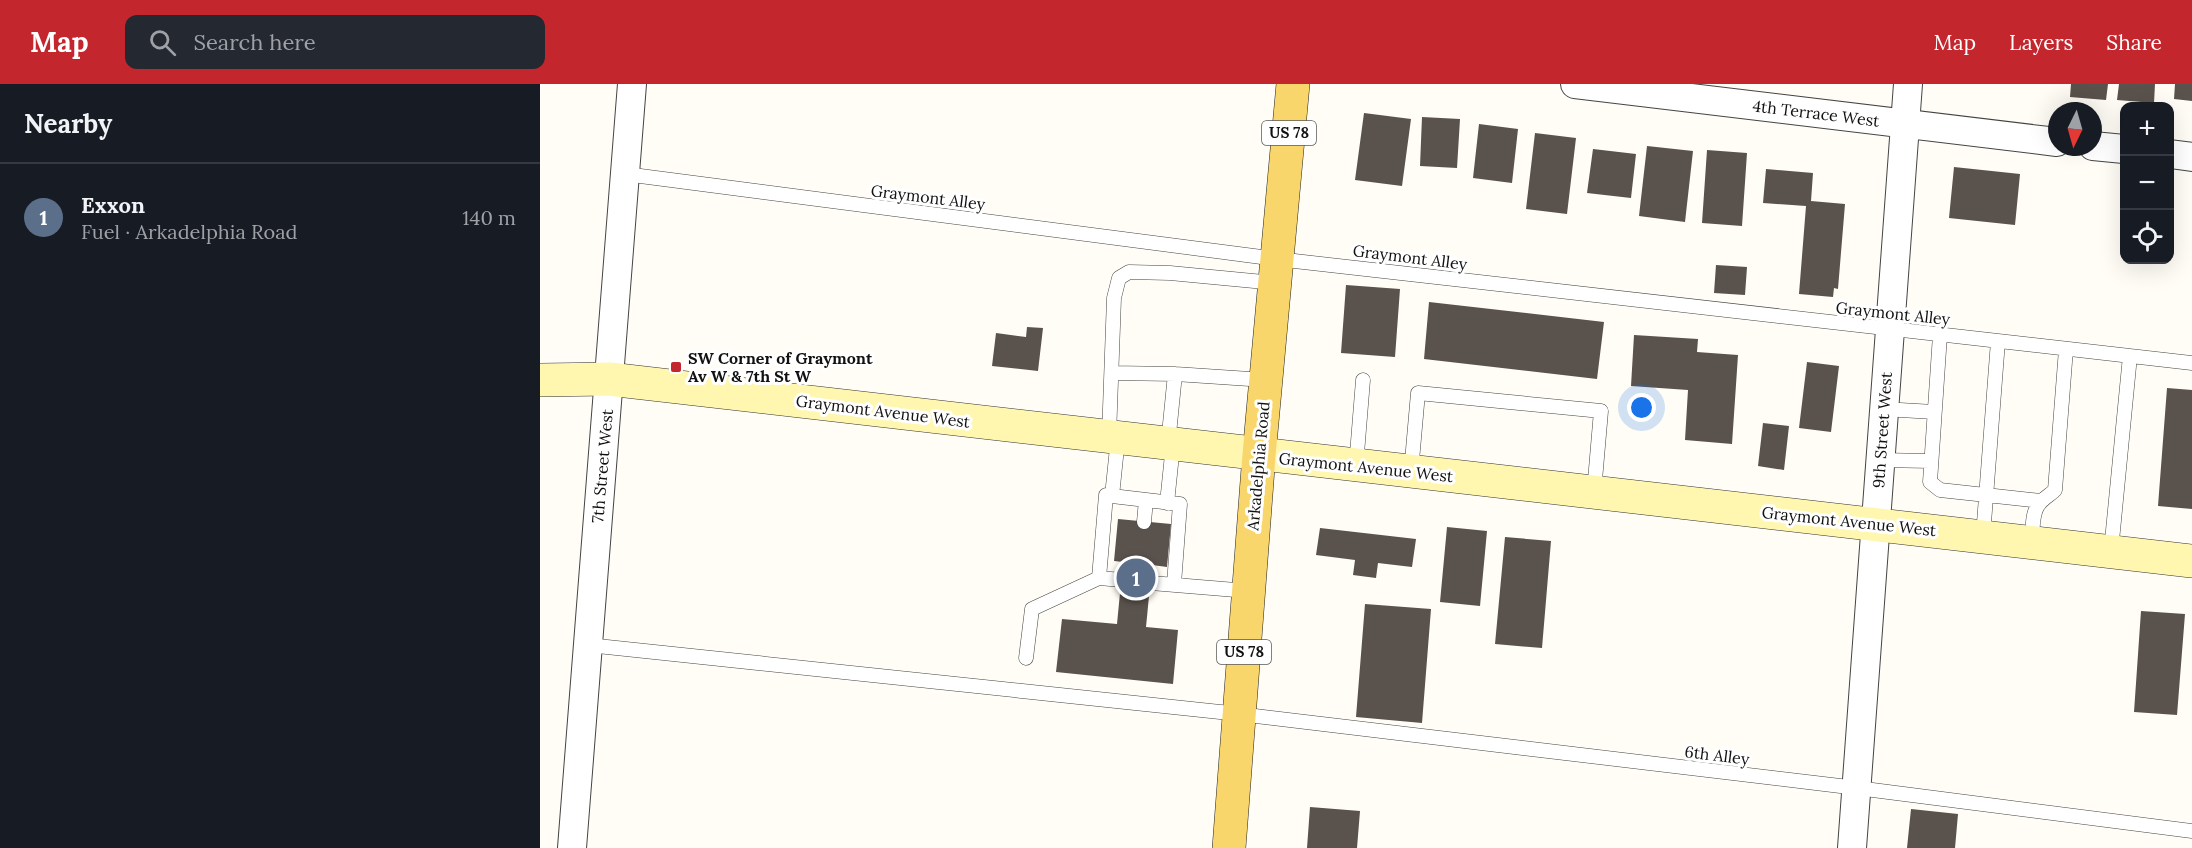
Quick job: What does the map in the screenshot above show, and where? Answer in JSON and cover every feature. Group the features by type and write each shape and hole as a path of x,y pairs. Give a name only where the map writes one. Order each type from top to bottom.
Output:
{"main road":[{"name":"Arkadelphia Road","path":"1228,848 1265,380 1293,84"},
{"name":"Graymont Avenue West","path":"540,380 609,379 2192,561"}],"street":[{"name":"7th Street West","path":"572,848 632,84"},
{"name":"4th Terrace West","path":"1575,84 2048,141"},
{"name":"9th Street West","path":"1852,848 1908,84"},
{"path":"2102,147 2120,149"},
{"path":"2174,155 2192,157"}],"lane":[{"name":"Graymont Alley","path":"625,174 1276,271 1889,329 2192,363"},
{"path":"1112,496 1114,298 1119,278 1129,272 1276,271"},
{"path":"1940,335 1930,482 1940,490 1986,496 2040,501 2049,497 2055,490 2066,349"},
{"path":"1983,537 1998,341"},
{"path":"2111,552 2130,356"},
{"path":"1112,373 1175,374 1265,380"},
{"path":"1167,502 1175,374"},
{"path":"1356,466 1363,380"},
{"path":"1411,472 1418,393 1601,411 1594,492"},
{"path":"1883,409 1934,412"},
{"path":"1880,460 1930,461"},
{"path":"1099,578 1106,495 1180,504 1174,584"},
{"path":"1144,522 1146,500"},
{"path":"2032,542 2035,510 2040,501"},
{"path":"1026,658 1032,609 1099,578 1122,580"},
{"path":"1150,583 1248,591"},
{"name":"6th Alley","path":"588,645 1239,714 1857,788 2192,831"}],"building":[{"path":"2071,84 2108,84 2106,100 2070,97"},
{"path":"2119,84 2155,84 2154,102 2117,100"},
{"path":"2175,84 2192,84 2192,101 2174,99"},
{"path":"1364,113 1411,119 1402,186 1355,180"},
{"path":"1422,117 1460,119 1457,168 1420,166"},
{"path":"1479,124 1518,129 1512,183 1473,178"},
{"path":"1535,133 1576,138 1567,214 1526,209"},
{"path":"1647,146 1693,151 1685,222 1639,216"},
{"path":"1593,149 1636,154 1631,198 1587,193"},
{"path":"1707,150 1747,153 1742,226 1702,223"},
{"path":"1954,167 2020,174 2015,225 1949,218"},
{"path":"1766,169 1813,173 1811,201 1845,204 1838,289 1834,288 1833,297 1799,294 1806,206 1763,203"},
{"path":"1716,265 1747,267 1745,295 1714,293"},
{"path":"1346,285 1400,289 1395,357 1341,353"},
{"path":"1429,302 1604,322 1597,379 1424,359"},
{"path":"1027,327 1043,328 1038,371 992,366 996,333 1026,337"},
{"path":"1634,335 1698,339 1697,352 1738,355 1732,444 1685,440 1688,390 1631,386"},
{"path":"1807,362 1839,366 1831,432 1799,428"},
{"path":"2167,388 2192,390 2192,509 2158,506"},
{"path":"1763,423 1789,426 1784,470 1758,466"},
{"path":"1118,519 1171,524 1167,567 1152,565 1146,627 1178,630 1173,684 1056,672 1062,619 1117,624 1123,562 1114,561"},
{"path":"1447,527 1487,531 1480,606 1440,602"},
{"path":"1320,528 1416,539 1412,567 1378,563 1376,578 1353,575 1355,560 1316,555"},
{"path":"1505,537 1551,541 1542,648 1495,644"},
{"path":"1365,604 1431,609 1422,723 1356,717"},
{"path":"2141,611 2185,614 2177,715 2134,712"},
{"path":"1310,807 1360,811 1357,848 1307,848"},
{"path":"1911,809 1958,814 1955,848 1907,848"}],"place":[{"name":"SW Corner of Graymont Av W & 7th St W","path":"676,367"},
{"name":"Exxon","path":"1136,578"}]}
